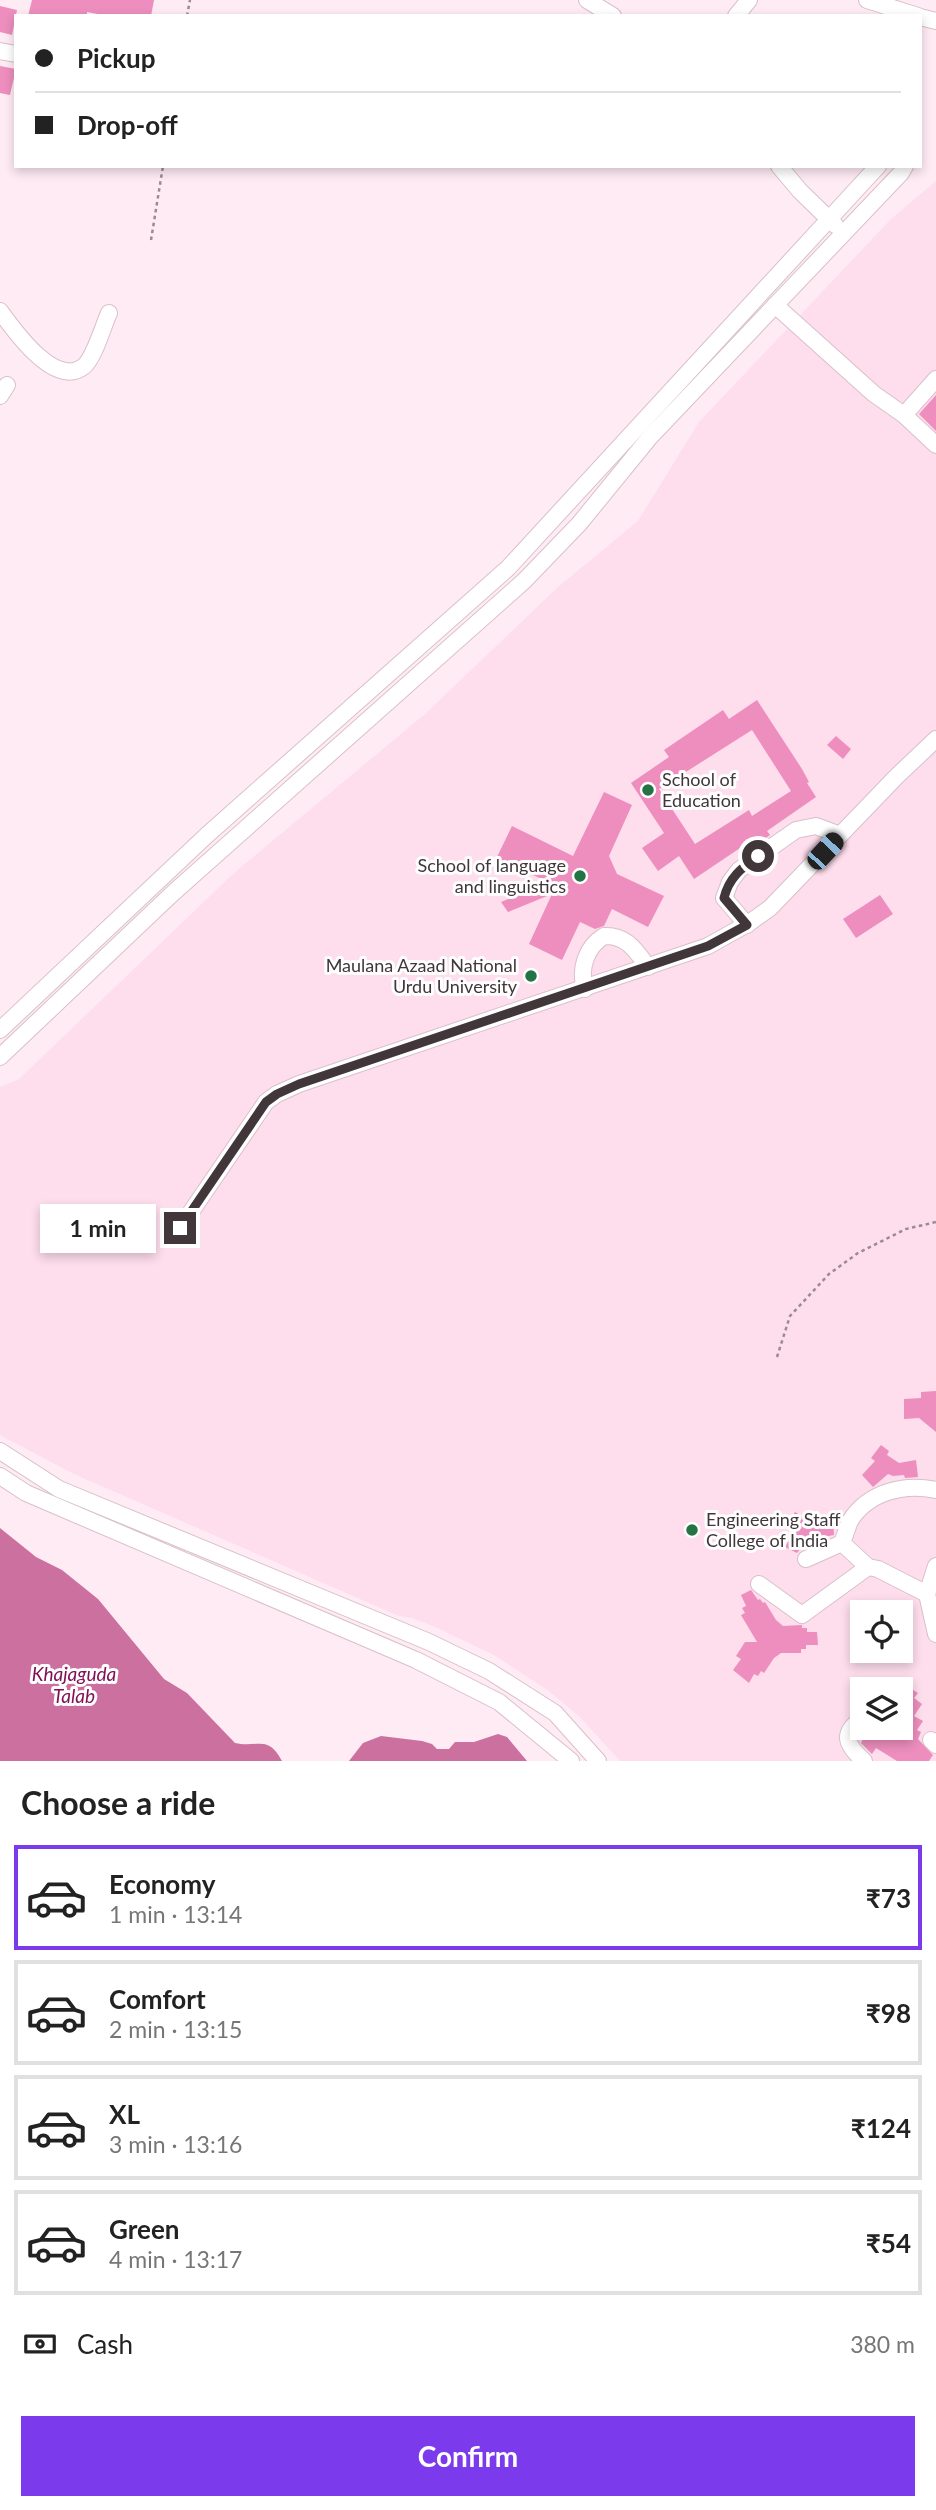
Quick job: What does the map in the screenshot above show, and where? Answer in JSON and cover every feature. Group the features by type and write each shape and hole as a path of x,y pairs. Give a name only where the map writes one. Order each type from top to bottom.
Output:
{"street":[{"path":"587,0 610,14"},
{"path":"738,14 749,0"},
{"path":"867,0 912,14"},
{"path":"781,168 844,234"},
{"path":"0,1030 208,835 508,568 876,168"},
{"path":"0,1057 173,893 524,581 579,524 650,437 904,168"},
{"path":"775,305 874,394 904,415 936,444"},
{"path":"0,312 28,349 54,366 69,371 82,368 89,360 108,313"},
{"path":"904,415 936,379"},
{"path":"180,1228 257,1113 277,1094 299,1084 708,946 747,925 770,908 936,740"},
{"path":"747,925 724,898 730,882 739,870 800,828 816,826 840,835"},
{"path":"585,989 582,977 589,950 604,936 617,937 626,942 648,967"},
{"path":"0,1451 60,1489 429,1642 489,1671 555,1713 597,1761"},
{"path":"0,1476 26,1493 438,1671 499,1702 571,1761"},
{"path":"806,1559 842,1543 850,1521 867,1503 890,1490 905,1487 936,1490"},
{"path":"842,1543 868,1567 878,1569 927,1594"},
{"path":"936,1566 927,1594 936,1634"},
{"path":"759,1584 802,1615 868,1567"},
{"path":"850,1732 850,1749 864,1761"}],"path":[{"path":"151,240 163,168"},
{"path":"777,1357 790,1316 829,1274 858,1253 906,1229 936,1222"}],"shaded area":[{"name":"Maulana Azaad National Urdu University","path":"936,181 936,1761 620,1761 579,1716 549,1691 494,1655 433,1626 399,1616 74,1474 0,1435 0,1087 18,1080 234,873 425,714 558,587 638,521 699,422 891,219"}],"water":[{"name":"Khajaguda Talab","path":"0,1528 36,1557 62,1570 98,1599 164,1679 187,1693 235,1743 267,1745 282,1761 0,1761"},
{"path":"498,1734 507,1737 527,1761 349,1761 363,1743 381,1736 422,1741 437,1749 449,1749 455,1742 474,1742"}],"building":[{"path":"32,0 154,0 151,14 28,14"},
{"path":"0,6 17,10 14,14 12,35 0,32"},
{"path":"0,66 14,69 10,95 0,93"},
{"path":"936,395 936,431 919,414"},
{"name":"School of Education","path":"757,700 802,769 816,797 767,831 770,835 750,850 746,844 694,879 679,856 658,871 642,848 664,833 631,783 669,757 664,750 723,710 729,719","holes":["752,730 791,791 752,816 749,810 695,844 659,789"]},
{"path":"836,736 851,749 843,759 827,745"},
{"name":"School of language and linguistics","path":"604,792 632,805 609,856 617,874 664,896 648,927 612,909 604,926 595,929 580,922 562,960 529,944 552,894 508,912 501,902 549,882 496,859 512,826 573,856"},
{"path":"880,895 893,914 856,938 843,919"},
{"path":"936,1391 936,1432 919,1418 904,1419 904,1399 921,1398 921,1392"},
{"path":"881,1445 889,1451 887,1455 899,1463 916,1460 918,1477 905,1478 904,1475 888,1474 873,1487 862,1475 875,1461 871,1458"},
{"path":"795,1512 814,1523 833,1519 834,1535 807,1540 797,1553 785,1547 795,1530 787,1525"},
{"path":"751,1590 758,1600 765,1602 783,1626 802,1625 802,1628 807,1628 807,1632 817,1632 818,1645 806,1645 806,1649 801,1649 801,1653 781,1653 764,1673 761,1671 758,1676 754,1674 749,1683 733,1670 741,1659 736,1656 745,1642 757,1642 741,1615 745,1613 742,1608 746,1606 741,1595"},
{"path":"913,1690 918,1693 914,1698 922,1704 914,1716 923,1721 917,1730 921,1732 918,1739 933,1755 929,1761 897,1761 876,1748 872,1754 861,1743 863,1740 913,1740"}],"place":[{"name":"School of Education","path":"648,790"},
{"name":"School of language and linguistics","path":"580,876"},
{"name":"Maulana Azaad National Urdu University","path":"531,976"},
{"name":"Engineering Staff College of India","path":"692,1530"}],"route":[{"path":"180,1228 257,1113 277,1094 299,1084 708,946 747,925 724,898 726,889 739,870 758,856"}]}
